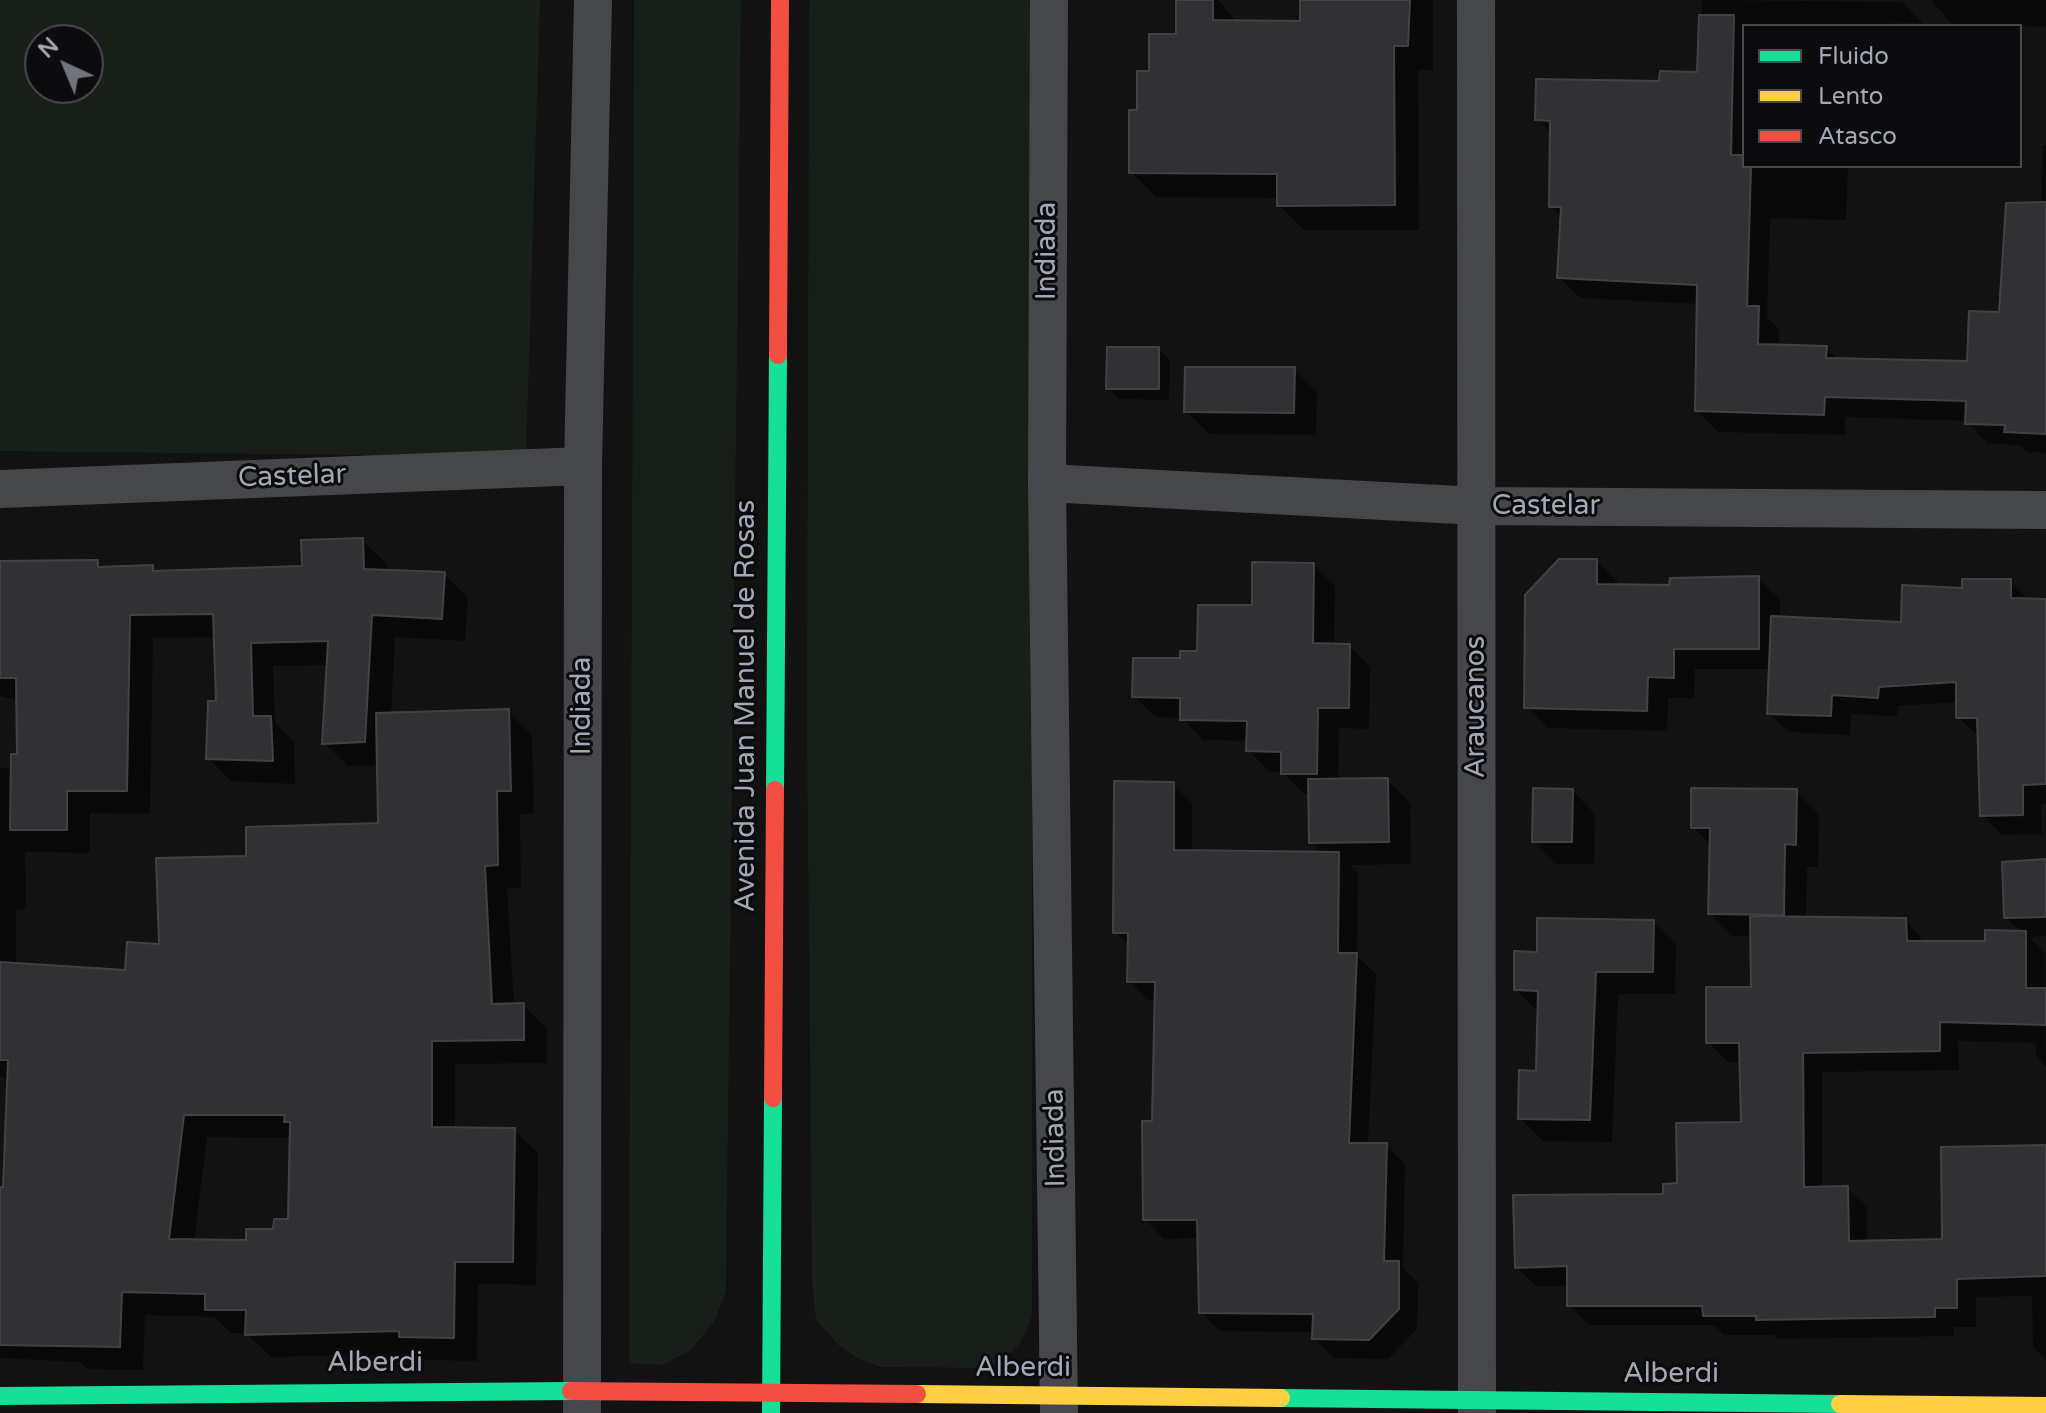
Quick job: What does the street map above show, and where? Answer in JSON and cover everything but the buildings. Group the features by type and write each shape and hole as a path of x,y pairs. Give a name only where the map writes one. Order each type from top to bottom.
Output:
{"street":[{"name":"Indiada","path":"582,1402 583,466 593,0"},
{"name":"Avenida Juan Manuel de Rosas","path":"771,1404 780,0"},
{"name":"Indiada","path":"1049,0 1047,483 1059,1404"},
{"name":"Araucanos","path":"1476,0 1477,1407"},
{"name":"Castelar","path":"0,489 583,466"},
{"name":"Castelar","path":"1047,483 1477,506 2046,510"},
{"name":"Alberdi","path":"0,1396 771,1404 2046,1406"}],"shaded area":[{"path":"0,0 540,0 526,457 0,451"},
{"path":"634,0 741,0 726,1291 715,1320 691,1350 662,1365 629,1363"},
{"path":"809,0 1032,0 1032,1316 1021,1342 1001,1362 981,1368 881,1367 857,1358 837,1344 816,1319 812,1282 807,730"}],"traffic: fast":[{"path":"775,790 778,355"},
{"path":"771,1413 773,1098"},
{"path":"0,1396 571,1391"},
{"path":"1281,1398 1840,1404"}],"traffic: slow":[{"path":"917,1394 1281,1398"},
{"path":"1840,1404 2046,1406"}],"traffic: jam":[{"path":"778,355 780,0"},
{"path":"773,1098 775,790"},
{"path":"571,1391 917,1394"}]}
